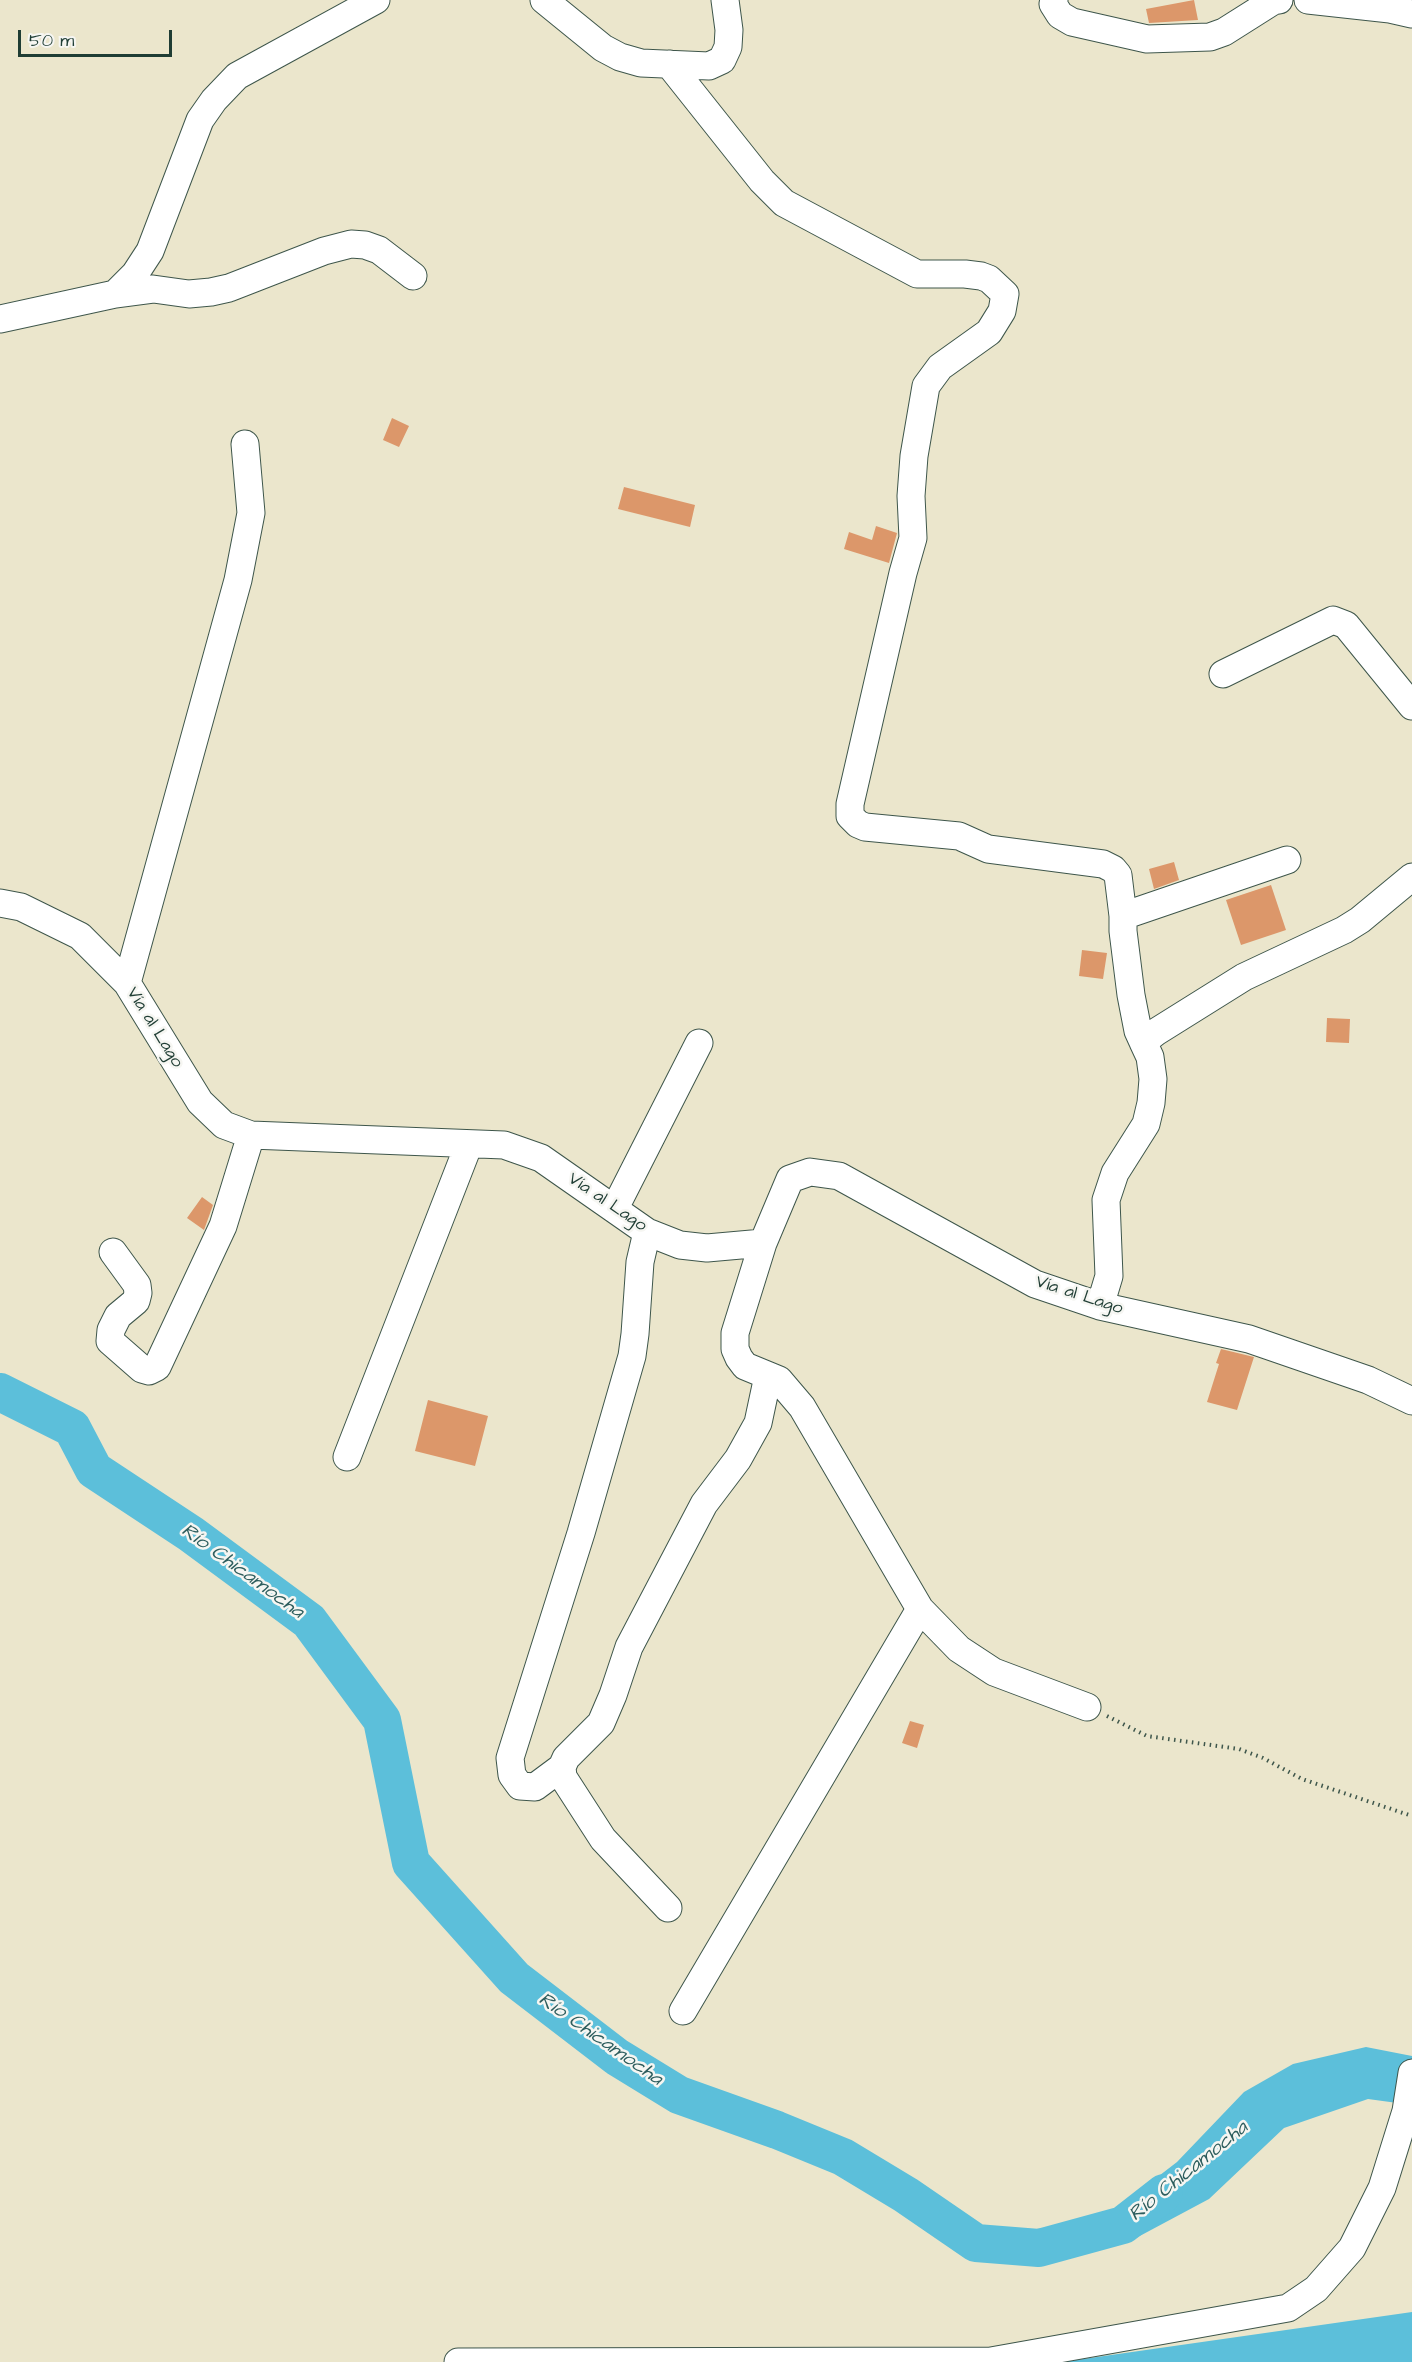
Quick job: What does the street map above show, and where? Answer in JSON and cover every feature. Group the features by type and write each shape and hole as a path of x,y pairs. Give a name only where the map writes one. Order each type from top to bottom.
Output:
{"street":[{"path":"115,294 135,274 150,251 200,120 214,100 237,76 376,0"},
{"path":"544,0 603,48 620,57 641,63 709,66 722,60 728,47 729,30 725,0"},
{"path":"1054,0 1053,4 1060,15 1072,22 1147,39 1210,37 1224,32 1273,1 1279,0"},
{"path":"1308,0 1345,3 1412,14"},
{"path":"669,64 762,181 784,203 917,274 981,276 1000,287 1005,294 1002,311 989,332 940,367 927,386 914,456 911,496 913,538 850,804 850,816 865,827 959,837 988,849 1103,864 1113,869 1118,875 1123,931 1137,1031 1150,1057 1153,1078 1146,1124 1115,1173 1106,1200 1109,1276 1100,1306"},
{"path":"0,319 115,294 153,289 189,294 211,292 229,288 324,251 351,244 379,249 413,276"},
{"path":"127,983 238,580 251,513 245,444"},
{"path":"1223,674 1333,620 1346,625 1412,706"},
{"path":"1123,916 1287,860"},
{"path":"1143,1042 1244,978 1344,930 1360,920 1412,877"},
{"name":"Vía al Lago","path":"0,903 21,907 80,936 127,983 200,1102 224,1125 251,1135 504,1145 541,1158 647,1232 680,1245 708,1248 764,1243 790,1179 810,1172 839,1176 1035,1284 1100,1306 1249,1339 1368,1380 1412,1401"},
{"path":"615,1208 699,1043"},
{"path":"113,1252 137,1285 138,1293 136,1301 118,1316 111,1330 110,1341 142,1370 149,1371 157,1366 223,1226 251,1135"},
{"path":"347,1457 469,1144"},
{"path":"647,1232 640,1262 632,1356 581,1533 510,1758 512,1775 520,1786 535,1787 562,1767 566,1758 601,1723 614,1695 630,1647 699,1515 738,1459 758,1423 768,1376"},
{"path":"764,1243 735,1333 735,1348 746,1366 779,1380 802,1407 920,1609 959,1649 994,1672 1087,1707"},
{"path":"683,2011 920,1609"},
{"path":"562,1767 563,1777 603,1839 668,1908"},
{"path":"458,2362 991,2361 1288,2308 1316,2289 1352,2248 1382,2188 1406,2111 1412,2073"}],"path":[{"path":"1087,1707 1147,1736 1239,1749 1263,1758 1302,1779 1412,1816"}],"water":[{"path":"1366,2047 1412,2056 1412,2105 1368,2099 1284,2128 1209,2199 1136,2238 1112,2212 1177,2162 1244,2092 1293,2064"},
{"path":"1412,2312 1412,2362 1062,2362"}],"building":[{"path":"1194,0 1198,20 1149,23 1146,9"},
{"path":"392,418 409,426 399,447 383,440"},
{"path":"624,487 695,505 690,527 618,509"},
{"path":"876,526 897,533 889,563 844,549 849,532 872,540"},
{"path":"1174,862 1179,880 1154,889 1149,869"},
{"path":"1271,885 1286,930 1241,945 1226,900"},
{"path":"1082,950 1107,953 1103,979 1079,976"},
{"path":"1327,1018 1350,1019 1349,1043 1326,1042"},
{"path":"202,1197 213,1205 204,1230 187,1218"},
{"path":"1221,1349 1254,1357 1237,1410 1207,1402 1219,1364 1216,1363"},
{"path":"428,1400 488,1416 475,1466 415,1451"},
{"path":"910,1721 924,1725 917,1748 902,1743"}],"waterway":[{"name":"Río Chicamocha","path":"0,1392 72,1428 94,1470 191,1534 309,1621 382,1720 411,1863 514,1978 617,2057 679,2095 777,2130 843,2157 906,2195 976,2243 1039,2248 1123,2225 1164,2193"}]}
